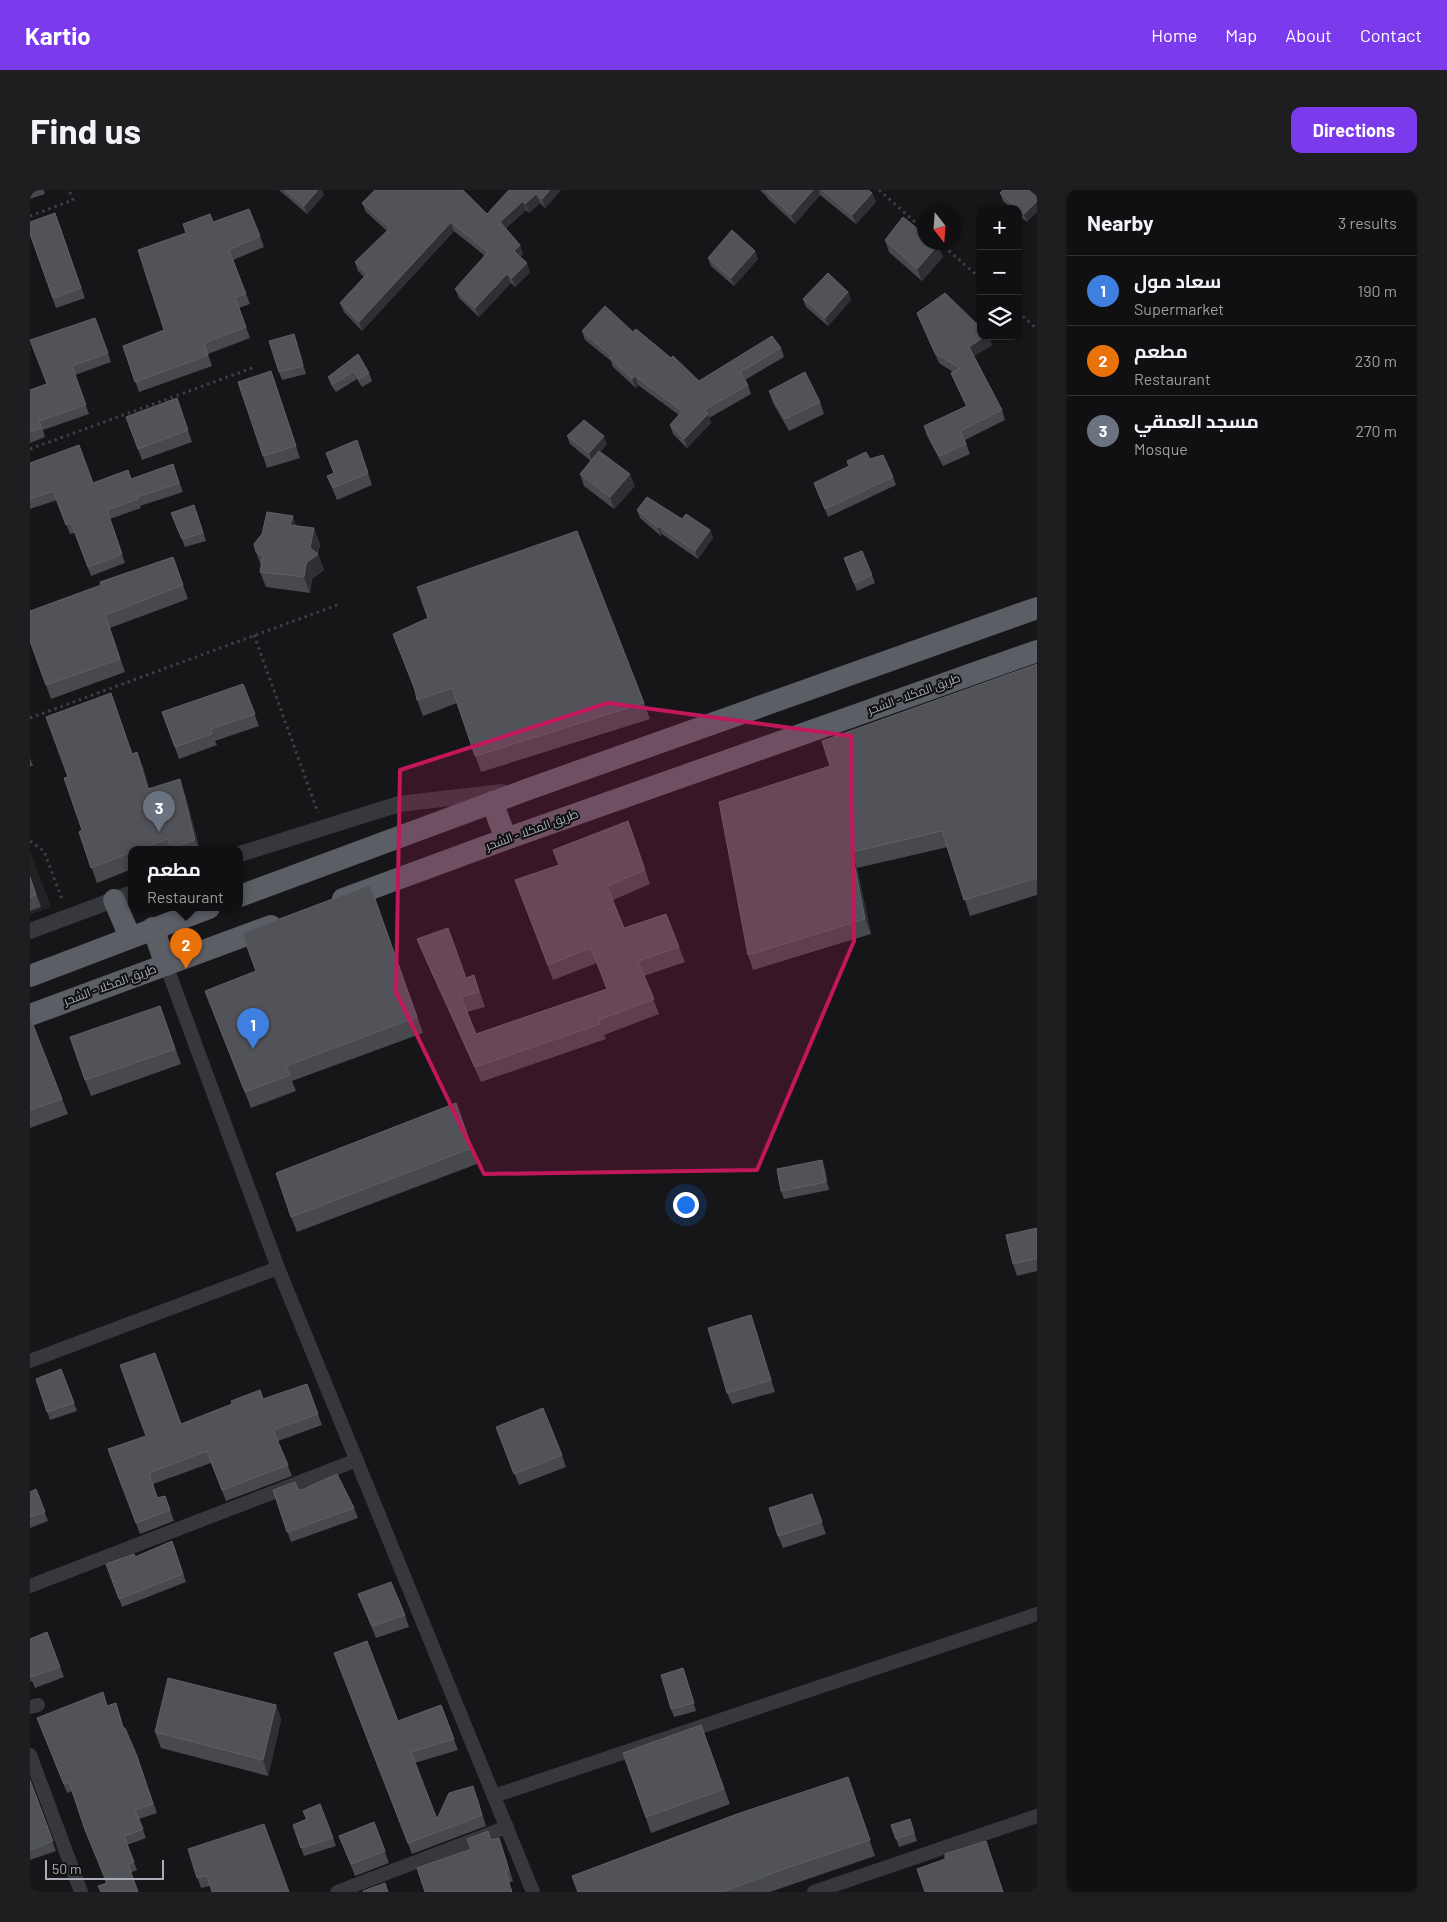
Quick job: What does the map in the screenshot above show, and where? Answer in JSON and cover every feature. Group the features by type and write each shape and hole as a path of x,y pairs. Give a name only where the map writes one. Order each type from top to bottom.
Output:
{"highway":[{"path":"243,895 492,802 1036,610"},
{"name":"طريق المكلا - الشحر","path":"321,907 506,839 1037,651"},
{"path":"492,802 506,839"},
{"path":"123,896 130,937"},
{"path":"30,976 201,911"},
{"name":"طريق المكلا - الشحر","path":"30,1015 294,917"},
{"path":"153,928 166,965"}],"street":[{"path":"243,853 399,804 526,790"},
{"path":"30,931 123,896"},
{"path":"166,965 278,1268 533,1892"},
{"path":"30,1362 278,1268"},
{"path":"30,1586 357,1460"},
{"path":"494,1796 1037,1614"},
{"path":"30,1755 81,1892"},
{"path":"814,1892 1037,1816"},
{"path":"337,1892 507,1827"}],"path":[{"path":"30,216 73,200 69,190"},
{"path":"879,190 917,224"},
{"path":"948,250 977,275"},
{"path":"1022,316 1037,329"},
{"path":"30,449 255,367"},
{"path":"30,718 340,604"},
{"path":"254,635 323,828"},
{"path":"30,841 44,851 69,917"}],"highlighted area":[{"path":"608,703 851,736 854,941 757,1170 484,1174 396,992 400,770"}],"shaded area":[{"path":"30,851 51,907 30,915"}],"building":[{"path":"285,190 318,190 304,206"},
{"path":"375,190 463,190 487,214 509,190 550,190 542,199 536,194 525,204 523,201 500,222 520,245 514,251 527,263 512,278 507,274 475,308 455,289 488,252 451,222 359,322 340,303 367,274 355,262 390,228 362,203"},
{"path":"765,190 813,190 791,215"},
{"path":"822,190 868,190 872,193 852,215"},
{"path":"1003,190 1029,190 1037,197 1037,201 1024,214 1022,212 1022,205 1014,205 1000,193"},
{"path":"249,209 260,236 229,250 246,294 235,297 246,327 204,343 208,355 135,382 123,346 164,330 138,250 186,233 183,224 210,214 213,222"},
{"path":"55,213 81,288 53,298 30,234 30,222"},
{"path":"903,217 917,228 917,250 934,250 917,269 885,240"},
{"path":"732,230 755,251 731,278 708,258"},
{"path":"828,273 848,292 825,318 803,299"},
{"path":"945,293 977,324 977,340 979,340 969,347 1002,410 960,431 966,444 939,456 924,426 967,406 951,373 960,368 935,353 917,313"},
{"path":"605,306 633,332 636,329 671,358 673,356 699,381 772,336 781,348 740,372 748,385 704,410 708,414 684,439 670,425 682,411 635,376 632,379 610,358 611,356 582,331"},
{"path":"95,318 108,353 72,366 86,405 39,421 42,428 30,432 30,390 47,384 30,340"},
{"path":"294,334 303,366 279,372 269,341"},
{"path":"358,354 369,373 359,379 354,371 333,384 328,377"},
{"path":"271,371 296,446 263,456 238,382"},
{"path":"805,372 820,402 785,419 769,391"},
{"path":"177,398 188,430 138,449 126,417"},
{"path":"584,420 604,436 589,453 567,436"},
{"path":"357,440 368,473 333,488 327,476 334,473 326,453"},
{"path":"79,445 93,483 128,470 131,479 173,464 179,483 137,497 138,499 107,510 122,554 88,567 71,523 66,525 53,491 30,499 30,463"},
{"path":"599,451 630,474 610,497 580,474"},
{"path":"866,452 870,459 883,455 893,477 825,509 814,483 849,466 847,461"},
{"path":"647,497 682,519 686,514 710,530 695,551 659,526 658,528 637,510"},
{"path":"194,505 203,533 182,539 171,513"},
{"path":"267,512 293,516 290,525 314,528 310,548 318,554 306,563 304,577 260,572 263,556 256,552 254,544 262,534"},
{"path":"577,531 644,703 475,756 452,688 417,700 415,690 393,634 428,618 417,587"},
{"path":"862,551 872,575 854,583 844,558"},
{"path":"173,557 183,585 105,615 120,659 46,685 30,641 30,611 101,585 100,582"},
{"path":"1037,664 1037,878 964,900 942,831 852,852 865,919 748,955 719,802 830,766 822,741"},
{"path":"243,684 255,714 211,729 212,734 175,747 162,712"},
{"path":"111,693 132,754 137,752 148,789 180,779 195,840 177,846 170,846 168,839 149,846 128,846 128,854 91,868 79,832 82,830 64,778 68,777 46,717"},
{"path":"628,821 645,870 607,886 624,928 666,914 679,947 638,961 654,999 599,1020 600,1024 475,1067 417,939 448,928 466,978 474,975 479,992 461,997 476,1034 607,989 591,948 548,965 515,880 559,865 553,850"},
{"path":"30,877 36,895 30,897"},
{"path":"370,885 417,1017 286,1066 290,1075 245,1092 205,991 256,971 242,933"},
{"path":"160,1006 175,1049 85,1080 70,1037"},
{"path":"30,1017 62,1099 30,1110"},
{"path":"456,1103 472,1148 291,1217 276,1173"},
{"path":"822,1160 826,1182 781,1191 777,1169"},
{"path":"1037,1228 1037,1258 1013,1264 1006,1235"},
{"path":"751,1315 771,1380 727,1393 708,1328"},
{"path":"155,1353 181,1424 232,1404 231,1401 260,1390 263,1399 307,1384 318,1414 273,1430 288,1465 222,1490 207,1451 149,1473 157,1498 165,1496 170,1510 136,1523 108,1449 146,1436 120,1365"},
{"path":"61,1369 74,1403 47,1412 36,1379"},
{"path":"543,1408 562,1455 514,1474 496,1427"},
{"path":"337,1474 354,1508 287,1532 273,1490 295,1482 298,1489 301,1490"},
{"path":"36,1489 45,1512 30,1517 30,1492"},
{"path":"812,1494 822,1522 778,1536 769,1508"},
{"path":"172,1541 183,1574 119,1599 106,1564 134,1554 135,1557"},
{"path":"391,1582 405,1615 372,1626 358,1594"},
{"path":"47,1632 60,1667 31,1677 30,1639"},
{"path":"367,1641 398,1721 441,1705 454,1739 411,1752 437,1819 449,1793 473,1786 482,1815 408,1843 334,1653"},
{"path":"683,1668 694,1703 671,1709 661,1675"},
{"path":"168,1678 276,1705 263,1760 155,1732"},
{"path":"103,1692 107,1706 116,1703 123,1728 125,1728 137,1756 153,1804 135,1810 143,1829 124,1836 134,1862 128,1864 138,1892 101,1892 98,1886 107,1883 85,1830 69,1782 64,1784 37,1718"},
{"path":"701,1725 724,1789 646,1817 623,1753"},
{"path":"848,1777 870,1840 722,1892 578,1892 572,1876 737,1814"},
{"path":"30,1780 53,1841 30,1850"},
{"path":"320,1804 333,1838 301,1848 293,1825 307,1819 303,1811"},
{"path":"910,1819 914,1833 896,1839 891,1825"},
{"path":"374,1822 385,1851 351,1864 339,1836"},
{"path":"264,1824 289,1892 212,1892 207,1875 197,1878 188,1849"},
{"path":"488,1831 491,1840 499,1838 509,1870 505,1871 512,1892 425,1892 417,1868 471,1849 467,1839"},
{"path":"986,1841 1003,1892 925,1892 917,1869 945,1859 945,1854"},
{"path":"385,1883 388,1892 363,1891"}],"place":[{"name":"مسجد العمقي","path":"159,832"},
{"name":"مطعم","path":"186,969"},
{"name":"سعاد مول","path":"253,1049"}]}
